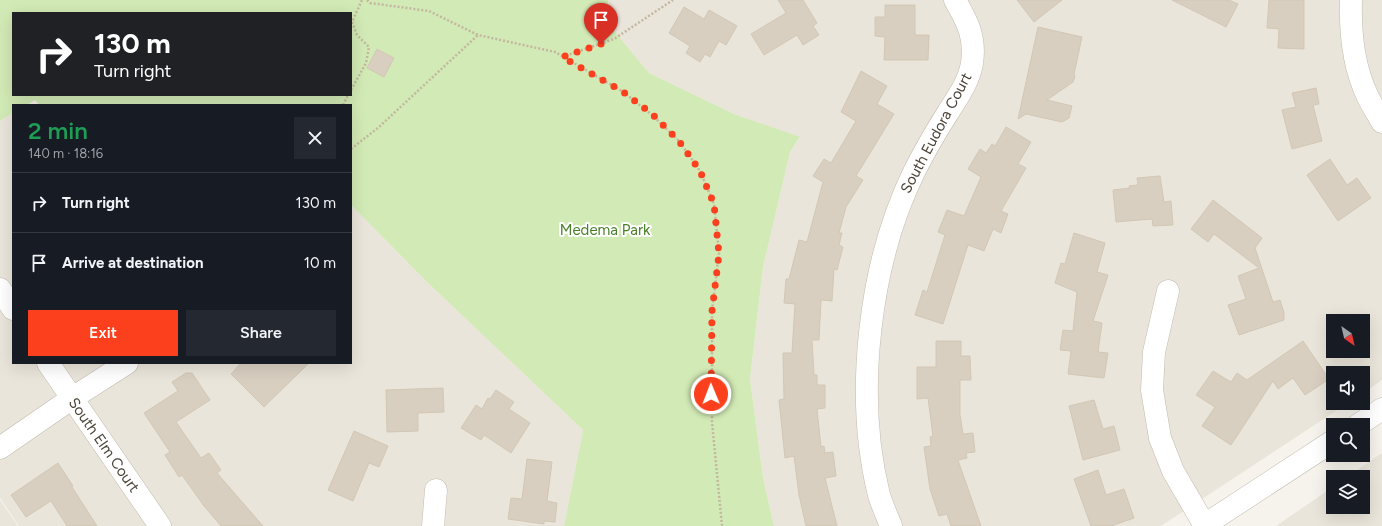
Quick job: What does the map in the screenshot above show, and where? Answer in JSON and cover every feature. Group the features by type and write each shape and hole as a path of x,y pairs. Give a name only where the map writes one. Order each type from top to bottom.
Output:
{"street":[{"name":"South Eudora Court","path":"891,526 880,496 872,457 868,417 869,347 873,306 882,262 904,192 924,152 965,85 972,63 973,42 968,23 955,0"},
{"path":"1351,0 1350,28 1356,63 1366,94 1382,122"},
{"path":"0,290 12,308"},
{"path":"1168,291 1154,352 1152,390 1154,404 1160,438 1173,471 1204,526 1326,446"},
{"name":"South Elm Court","path":"49,364 71,399 160,526"},
{"path":"0,448 71,399 125,364"},
{"path":"1368,418 1382,409"},
{"path":"433,526 436,490"}],"path":[{"path":"352,88 366,63 369,47 357,35 352,22 362,0"},
{"path":"367,0 370,2 429,11 478,35 555,52 622,91 652,114 679,141 700,171 714,204 719,254 712,311 712,422 722,526"},
{"path":"562,57 614,40 673,0"},
{"path":"352,148 379,127 478,35"}],"shaded area":[{"path":"608,0 1382,0 1382,380 1370,388 1370,366 1326,366 1326,410 1337,410 1161,526 774,526 763,478 750,379 763,267 790,152 800,138 734,114 649,73 611,27"},
{"path":"12,114 12,364 352,364 352,206 428,283 583,430 564,526 19,526 0,498 0,121"},
{"path":"1382,453 1382,526 1276,526 1326,492 1326,514 1370,514 1370,470 1357,470"},
{"path":"0,500 2,503 18,526 0,526"}],"green space":[{"name":"Medema Park","path":"0,0 608,0 611,27 649,73 734,114 800,137 790,152 763,267 750,379 763,478 774,526 564,526 583,430 428,283 352,206 352,104 38,104 35,100 29,104 12,104 12,114 0,121"}],"building":[{"path":"778,0 803,0 817,23 813,26 819,35 803,45 797,35 764,55 751,34 786,13"},
{"path":"1017,0 1062,0 1034,22"},
{"path":"1172,0 1229,0 1238,4 1226,27"},
{"path":"1269,0 1304,0 1304,49 1278,48 1279,29 1267,28"},
{"path":"885,5 915,5 915,35 929,35 928,60 884,60 885,37 875,36 875,17 885,17"},
{"path":"684,7 704,19 709,10 737,26 726,45 719,41 710,57 705,54 700,62 686,53 690,46 669,33"},
{"path":"1038,27 1082,37 1073,82 1047,100 1072,106 1069,118 1062,122 1026,114 1018,119"},
{"path":"377,49 394,58 384,77 367,68"},
{"path":"861,71 887,86 877,104 894,114 856,176 863,180 846,207 839,233 842,233 839,245 843,247 837,270 834,269 832,301 821,300 819,340 812,340 814,375 817,375 817,385 825,385 825,408 817,409 821,447 824,446 825,453 833,452 836,476 825,478 837,526 806,526 799,495 794,456 785,458 779,400 784,399 783,353 792,353 795,304 784,303 786,279 789,279 799,240 807,242 823,182 813,176 824,159 831,163 856,121 841,112"},
{"path":"1316,88 1319,104 1313,105 1322,141 1292,149 1282,110 1296,107 1292,93"},
{"path":"1006,127 1031,142 1018,164 1026,168 1001,211 1008,214 1001,233 993,229 984,251 968,245 943,324 915,315 923,290 927,292 945,235 938,232 947,210 964,216 981,177 968,169 980,149 986,153 992,144 995,146"},
{"path":"1330,159 1347,185 1357,178 1371,198 1338,221 1307,175"},
{"path":"1160,176 1164,202 1171,201 1173,225 1153,226 1152,219 1116,222 1113,190 1130,188 1129,186 1138,185 1137,178"},
{"path":"1213,200 1262,238 1255,248 1273,302 1280,300 1284,313 1284,320 1239,335 1228,305 1246,299 1238,276 1259,268 1214,234 1208,242 1191,229"},
{"path":"1074,233 1105,243 1097,272 1108,275 1093,321 1102,323 1098,352 1108,353 1104,378 1068,374 1071,351 1060,350 1063,330 1073,331 1077,292 1055,283 1061,263 1065,264"},
{"path":"936,341 961,341 961,356 970,356 971,380 960,380 960,415 963,434 973,433 975,452 966,453 967,458 958,460 981,526 951,526 947,514 939,516 930,489 924,447 931,446 930,437 933,436 928,398 917,399 917,367 936,367"},
{"path":"1303,341 1326,375 1326,381 1305,395 1293,378 1278,389 1273,381 1231,445 1202,426 1215,407 1196,395 1213,371 1231,382 1237,373 1247,380"},
{"path":"240,364 308,364 264,407 231,374"},
{"path":"186,373 192,373 210,400 176,422 201,458 209,453 221,470 217,473 263,526 221,526 204,506 182,475 179,477 165,455 170,452 144,413 178,391 172,382"},
{"path":"443,388 444,412 418,413 418,431 387,432 386,390"},
{"path":"496,390 514,402 509,409 530,423 511,453 484,435 481,440 461,428 476,405 482,409 488,398 490,399"},
{"path":"1094,400 1103,429 1114,426 1120,450 1083,460 1069,406"},
{"path":"354,431 388,446 379,467 369,463 353,501 328,490"},
{"path":"527,459 552,462 547,501 557,503 555,522 544,521 544,524 508,519 511,498 522,499"},
{"path":"58,463 97,526 67,526 51,501 26,517 11,495"},
{"path":"1098,470 1106,495 1124,489 1134,518 1111,526 1091,526 1074,479"}],"route":[{"path":"601,44 562,57 622,91 652,114 679,141 700,171 714,204 719,254 712,311 711,394"}]}
